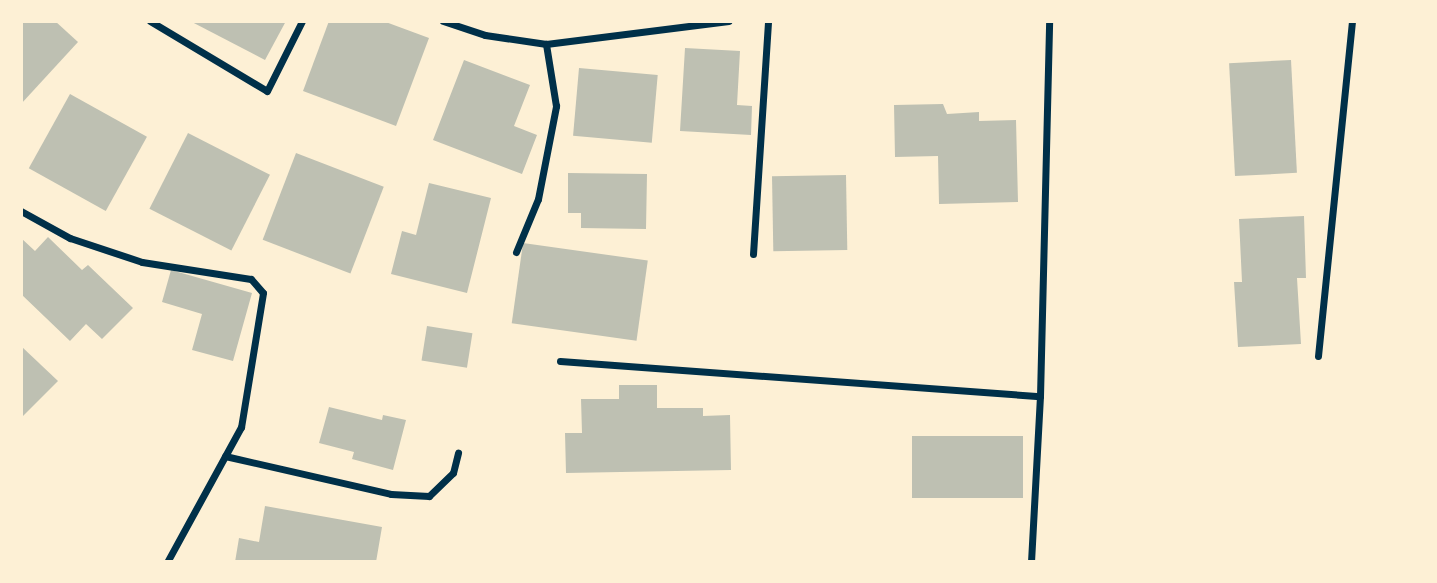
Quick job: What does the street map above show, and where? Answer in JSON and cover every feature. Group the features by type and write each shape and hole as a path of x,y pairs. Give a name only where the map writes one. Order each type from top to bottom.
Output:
{"street":[{"path":"149,21 267,91 302,21"},
{"path":"443,21 485,35 546,44 729,21"},
{"path":"753,254 768,21"},
{"path":"1031,562 1040,396 1049,21"},
{"path":"1318,356 1352,21"},
{"path":"516,251 538,199 556,106 546,44"},
{"path":"21,211 70,238 142,262 251,279 263,293 241,427 167,562"},
{"path":"560,361 1040,396"},
{"path":"225,456 391,494 429,496 453,473 458,453"}],"building":[{"path":"21,21 55,21 78,42 21,104"},
{"path":"190,21 286,21 265,60"},
{"path":"329,21 383,21 429,38 396,126 303,91"},
{"path":"685,48 740,51 737,105 752,106 751,135 680,131"},
{"path":"464,60 530,85 514,126 537,135 522,174 433,140"},
{"path":"1291,60 1297,173 1235,176 1229,63"},
{"path":"579,68 658,75 652,143 573,136"},
{"path":"70,94 147,137 106,211 29,168"},
{"path":"943,104 947,114 979,112 979,121 1016,120 1018,202 939,204 938,156 895,157 894,105"},
{"path":"188,133 270,175 231,251 149,209"},
{"path":"296,153 384,187 350,274 263,240"},
{"path":"568,173 647,174 646,229 581,228 581,213 568,213"},
{"path":"846,175 847,250 773,251 772,176"},
{"path":"429,183 491,198 467,293 391,274 402,231 416,235"},
{"path":"1304,216 1306,278 1297,278 1301,344 1238,347 1234,282 1242,282 1239,219"},
{"path":"48,237 82,270 88,265 133,308 102,339 86,324 70,341 21,294 21,238 35,251"},
{"path":"523,243 648,261 637,341 512,323"},
{"path":"171,270 252,293 233,361 192,350 202,314 162,302"},
{"path":"427,326 472,333 467,368 422,361"},
{"path":"21,346 58,381 21,418"},
{"path":"619,385 657,385 657,408 703,408 703,416 730,415 731,470 566,473 565,433 582,433 581,399 619,399"},
{"path":"329,407 382,420 383,415 406,420 393,470 352,459 354,452 319,443"},
{"path":"912,436 1023,436 1023,498 912,498"},
{"path":"265,506 382,527 376,562 235,562 239,538 259,542"}]}
